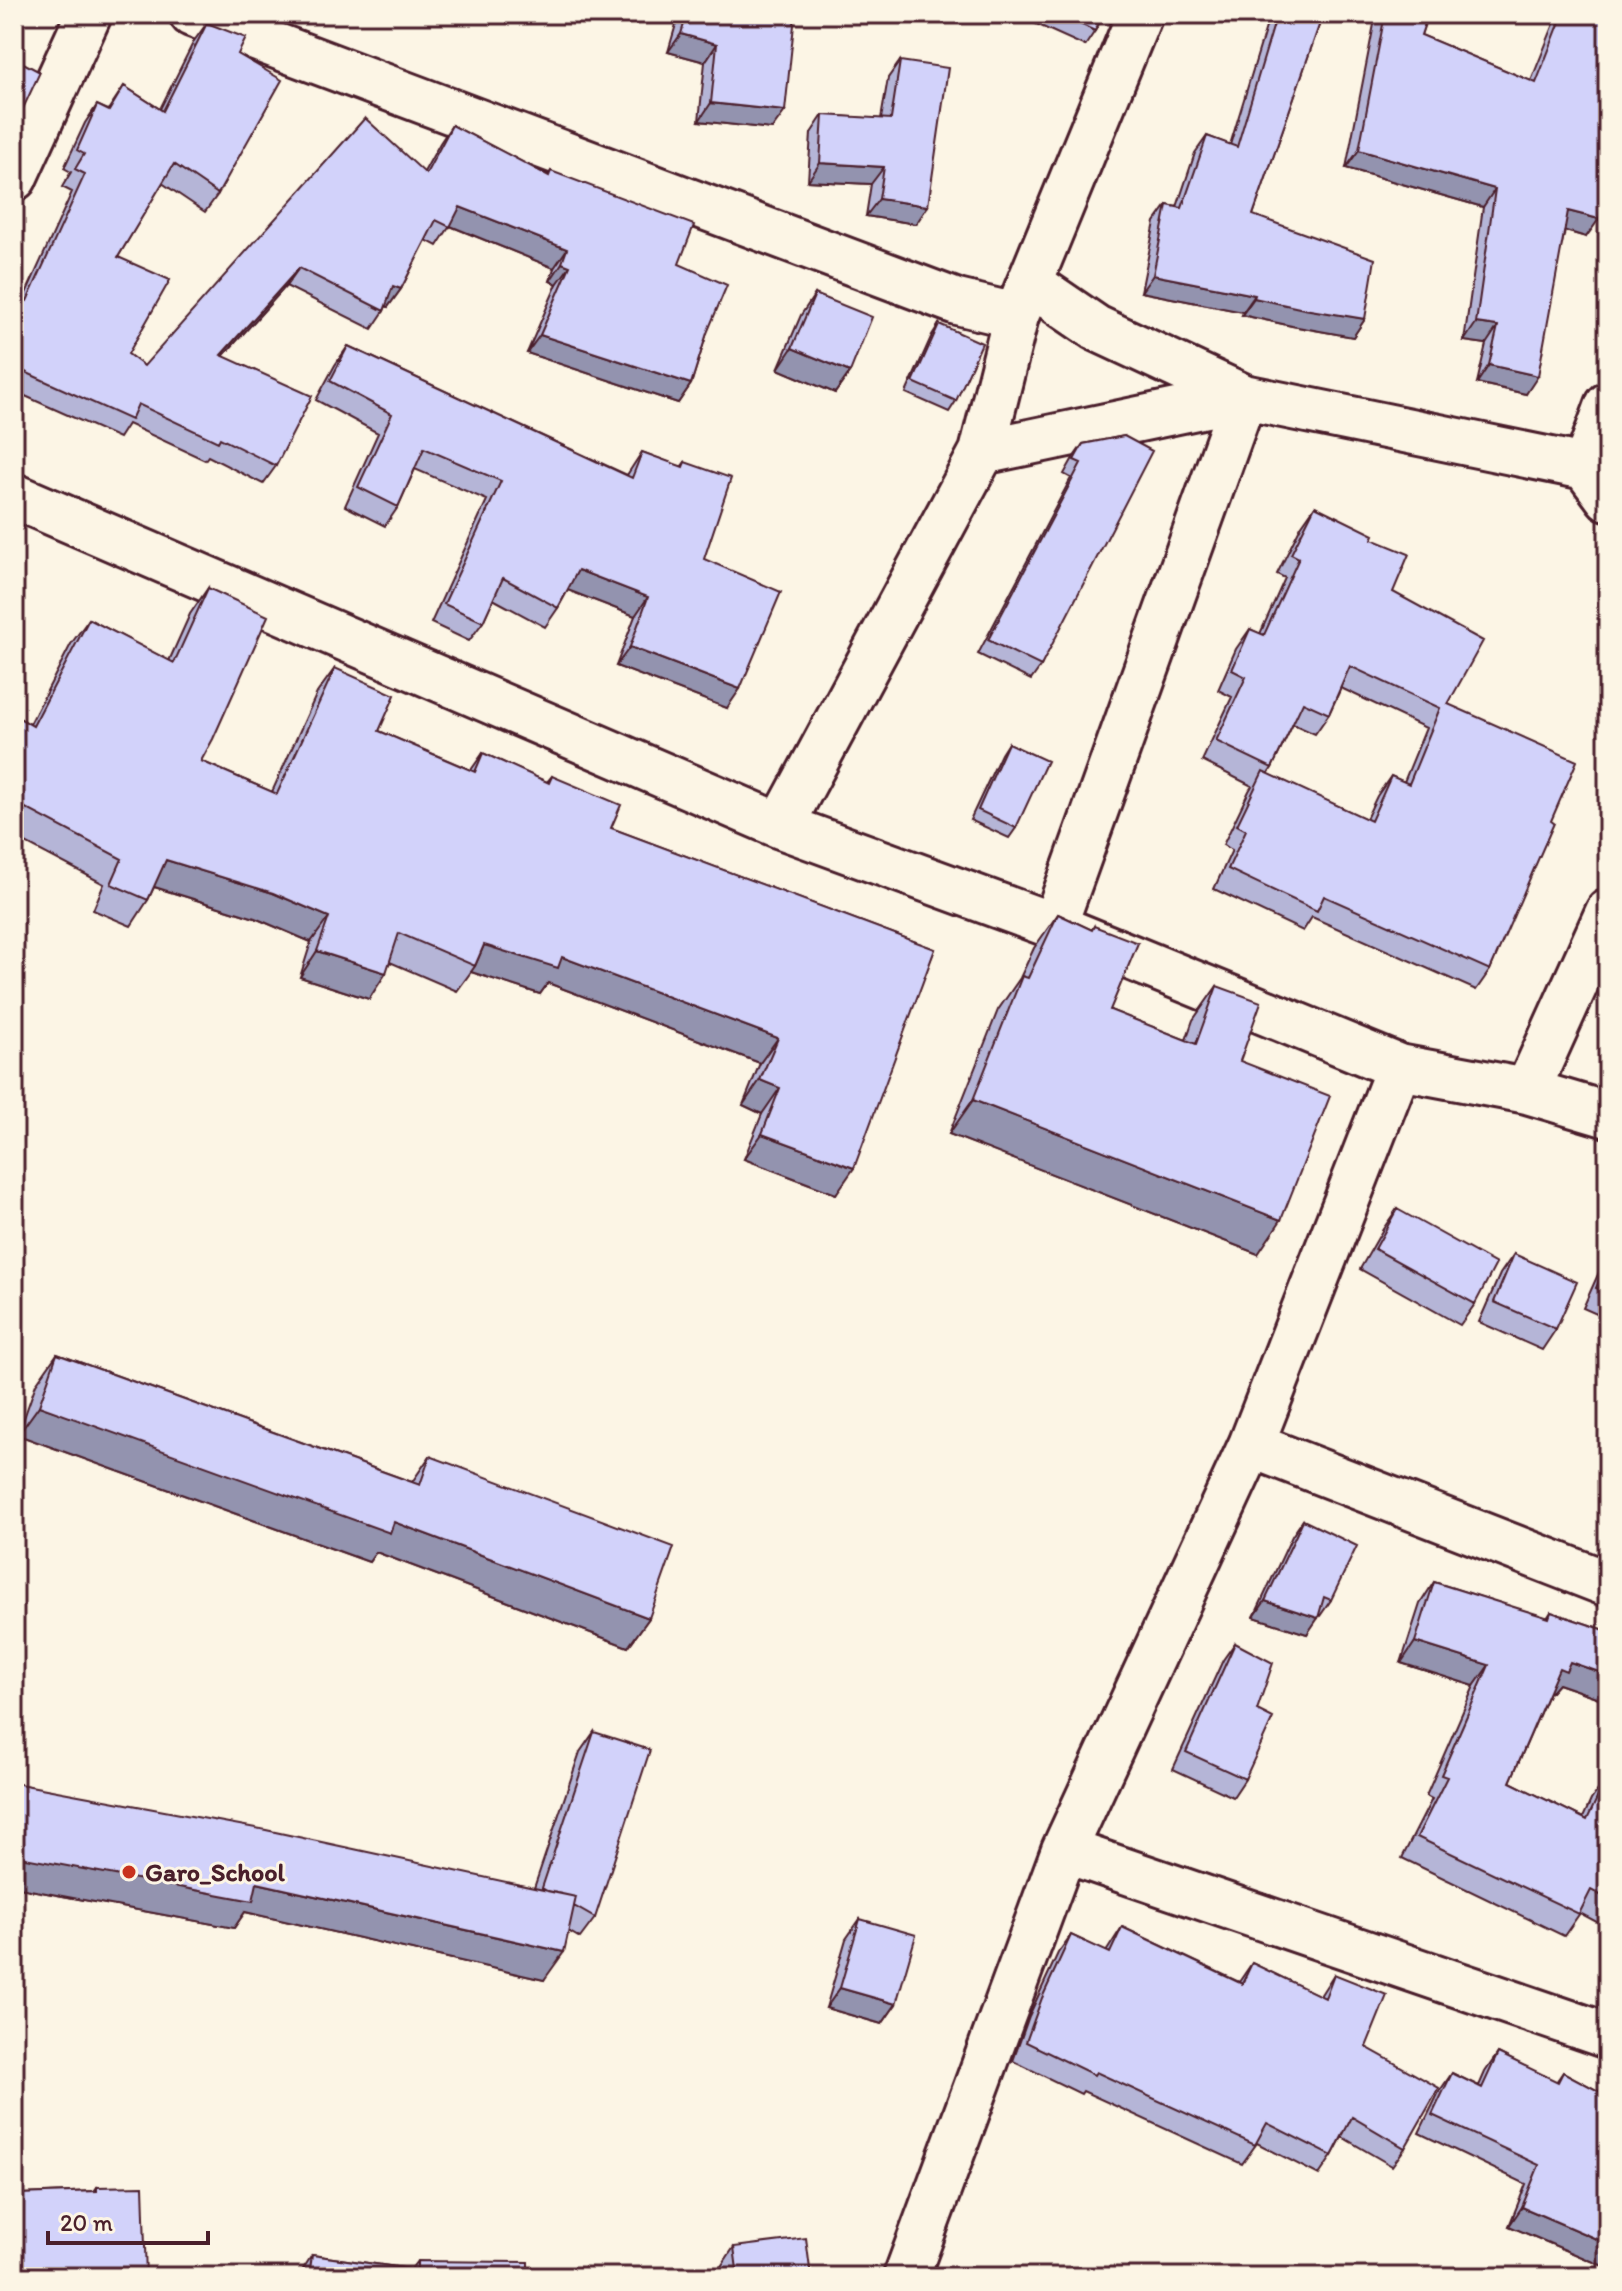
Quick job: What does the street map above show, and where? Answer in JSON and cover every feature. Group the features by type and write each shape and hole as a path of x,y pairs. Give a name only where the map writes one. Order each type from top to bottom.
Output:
{"street":[{"path":"14,178 89,14"},
{"path":"192,14 957,302 1023,300 1096,328 1244,397 1597,483 1608,405"},
{"path":"781,826 982,452 1023,300 1140,14"},
{"path":"982,452 1244,397"},
{"path":"1054,926 1244,397"},
{"path":"14,496 781,826 1054,926 1399,1067 1527,1091 1608,1115"},
{"path":"1527,1091 1608,912"},
{"path":"906,2277 1064,1850 1251,1445 1399,1067"},
{"path":"1251,1445 1608,1584"},
{"path":"1064,1850 1608,2036"}],"building":[{"path":"687,14 795,15 785,111 711,103 717,44 681,34"},
{"path":"1058,14 1104,14 1095,31"},
{"path":"1277,14 1323,14 1253,215 1375,259 1365,319 1304,309 1254,298 1255,295 1153,275 1167,205 1182,208 1207,136 1237,147"},
{"path":"1385,14 1428,14 1421,35 1536,83 1563,14 1608,14 1608,188 1599,219 1568,211 1538,376 1489,365 1498,326 1476,323 1495,189 1359,150"},
{"path":"207,23 246,38 238,54 282,80 218,194 174,164 118,257 170,280 128,354 144,366 365,118 426,174 452,125 549,176 551,171 694,225 679,264 727,285 691,384 540,335 570,266 562,263 567,249 460,207 450,227 436,220 401,289 393,286 384,311 299,268 221,355 312,396 276,466 220,438 218,442 138,404 131,420 14,367 14,296 27,301 85,174 75,169 84,154 77,150 97,105 109,111 124,86 163,111"},
{"path":"14,58 40,72 19,117 14,114"},
{"path":"900,61 948,68 928,206 879,199 884,167 820,163 823,115 891,119"},
{"path":"815,294 872,317 850,372 792,348"},
{"path":"939,324 982,343 956,401 913,382"},
{"path":"348,346 632,478 642,452 683,467 685,462 731,478 704,559 781,592 740,689 630,647 648,597 578,570 558,608 503,578 483,622 444,604 501,481 424,448 398,507 358,487 392,414 330,381"},
{"path":"1124,436 1152,451 1041,666 988,640 1081,463 1074,460 1083,444"},
{"path":"1315,506 1374,535 1372,539 1409,554 1393,592 1483,641 1448,704 1577,761 1551,821 1554,823 1490,970 1324,896 1317,911 1228,869 1246,830 1237,825 1263,771 1371,821 1391,776 1409,784 1440,708 1350,666 1329,714 1303,702 1272,768 1216,741 1246,677 1232,670 1250,629 1264,635 1299,558 1291,554"},
{"path":"208,588 268,616 201,761 277,794 335,668 395,695 379,731 475,772 483,753 549,783 552,776 621,805 611,828 935,949 854,1168 762,1134 780,1088 760,1080 778,1038 562,957 558,968 484,945 475,966 399,933 386,973 317,951 329,917 273,893 166,860 148,900 111,884 122,859 14,802 14,715 33,726 89,619 174,663"},
{"path":"1008,743 1047,761 1016,828 978,810"},
{"path":"1058,914 1092,930 1094,926 1138,943 1110,1010 1196,1044 1217,986 1261,1002 1240,1061 1330,1096 1281,1220 973,1100 1022,976 1028,978"},
{"path":"1397,1209 1496,1264 1475,1304 1375,1249"},
{"path":"1514,1254 1577,1282 1556,1329 1494,1302"},
{"path":"1608,1263 1608,1293 1596,1288"},
{"path":"57,1354 420,1485 430,1456 674,1547 649,1618 394,1522 390,1533 39,1406"},
{"path":"1303,1520 1357,1546 1331,1600 1324,1597 1318,1618 1265,1601"},
{"path":"1434,1582 1549,1618 1551,1612 1608,1631 1608,1675 1570,1662 1566,1671 1559,1668 1510,1782 1587,1820 1608,1780 1608,1899 1591,1890 1579,1914 1417,1837 1447,1777 1441,1775 1489,1665 1415,1642"},
{"path":"1235,1643 1273,1663 1257,1710 1273,1718 1245,1779 1186,1752"},
{"path":"594,1732 650,1750 595,1918 574,1906 576,1897 542,1888"},
{"path":"14,1783 266,1830 576,1897 564,1952 257,1883 253,1901 14,1856"},
{"path":"860,1919 916,1935 896,2004 840,1988"},
{"path":"1122,1927 1242,1984 1252,1963 1325,1998 1334,1974 1387,1995 1366,2047 1439,2088 1405,2148 1352,2117 1332,2156 1267,2123 1255,2145 1026,2042 1071,1935 1110,1953"},
{"path":"1498,2053 1558,2082 1563,2072 1608,2096 1608,2244 1522,2207 1539,2165 1432,2115 1452,2073 1482,2088"},
{"path":"143,2186 146,2277 23,2277 20,2194"},
{"path":"806,2238 811,2277 738,2277 734,2247"},
{"path":"312,2255 417,2270 417,2261 528,2262 528,2277 309,2277"}],"place":[{"name":"Garo_School","path":"129,1872"}]}
